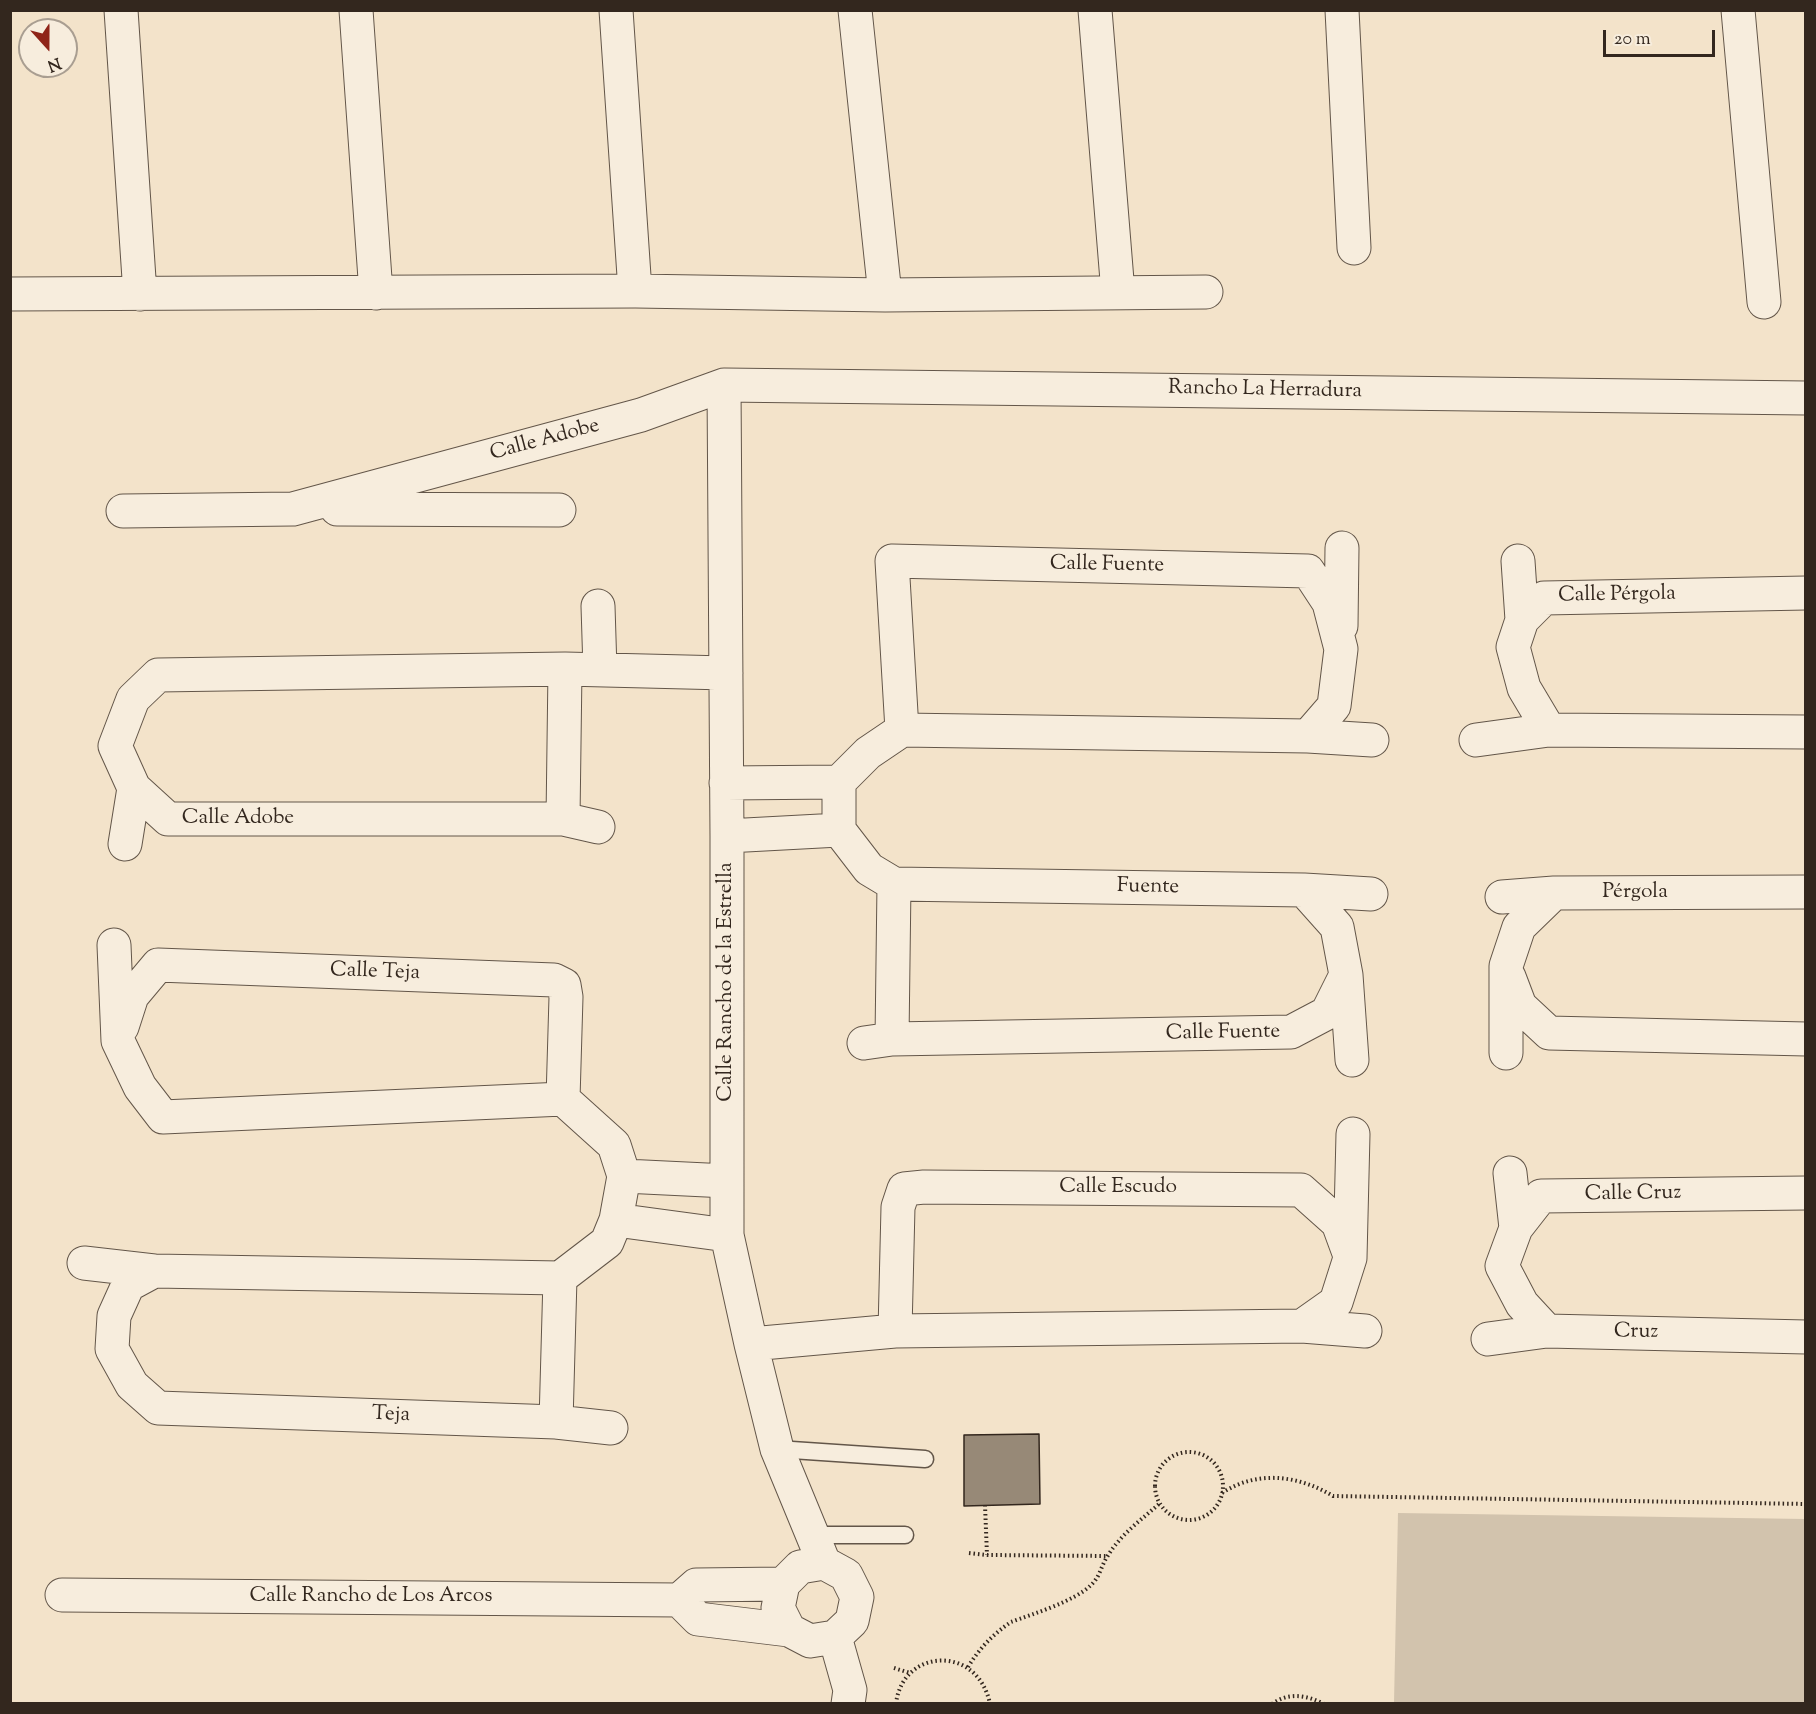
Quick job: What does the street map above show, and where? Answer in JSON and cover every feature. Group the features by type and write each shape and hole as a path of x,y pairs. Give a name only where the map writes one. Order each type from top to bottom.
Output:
{"street":[{"path":"121,10 140,294"},
{"path":"356,10 376,293"},
{"path":"616,10 635,291"},
{"path":"855,10 885,295"},
{"path":"1095,10 1118,293"},
{"path":"1342,10 1353,248"},
{"path":"1738,10 1764,302"},
{"path":"10,294 635,291 885,295 1206,292"},
{"name":"Rancho La Herradura","path":"724,385 1806,398"},
{"name":"Calle Adobe","path":"293,509 641,416 724,385"},
{"name":"Calle Rancho de la Estrella","path":"724,385 727,836 726,1234 750,1344 777,1449 818,1549"},
{"name":"Calle Adobe","path":"123,512 293,509 559,510"},
{"path":"1341,649 1342,548"},
{"name":"Calle Fuente","path":"902,730 892,561 1308,571 1329,603 1341,649 1334,706 1308,736"},
{"path":"1518,561 1522,620"},
{"name":"Calle Pérgola","path":"1549,730 1524,688 1513,648 1522,620 1544,598 1806,593"},
{"path":"598,606 600,670"},
{"path":"563,819 565,669"},
{"name":"Calle Adobe","path":"598,827 563,819 168,819 134,788 115,746 133,699 158,675 565,669 726,673"},
{"path":"727,836 839,806 868,753 902,730 1308,736 1372,740"},
{"path":"1476,740 1549,730 1806,732"},
{"path":"726,783 839,806"},
{"path":"126,844 134,788"},
{"path":"839,806 869,869 894,884"},
{"name":"Calle Fuente","path":"894,884 878,1041 1291,1032 1327,1013 1346,975"},
{"name":"Fuente","path":"894,884 1304,890 1371,894"},
{"path":"1304,890 1337,927 1346,975 1352,1060"},
{"name":"Pérgola","path":"1502,897 1554,893 1806,892"},
{"path":"1506,1053 1506,966 1519,927 1554,893"},
{"path":"84,1263 154,1271 560,1278 607,1242 616,1220 624,1176 614,1145 562,1100 163,1117 140,1087 118,1041 114,945"},
{"name":"Calle Teja","path":"118,1041 132,996 158,965 554,980 564,985 566,997 562,1100"},
{"path":"1506,966 1520,1006 1549,1033 1806,1039"},
{"path":"1302,1326 1336,1302 1350,1258 1353,1134"},
{"path":"1510,1173 1516,1228"},
{"path":"624,1176 727,1181"},
{"name":"Calle Escudo","path":"895,1331 898,1207 904,1189 936,1187 1301,1190 1338,1223 1350,1258"},
{"name":"Calle Cruz","path":"1547,1331 1522,1304 1502,1266 1516,1228 1541,1196 1806,1192"},
{"path":"616,1220 726,1234"},
{"name":"Teja","path":"154,1271 128,1285 114,1316 112,1349 132,1385 158,1408 556,1422 611,1428"},
{"path":"556,1422 560,1278"},
{"path":"750,1344 895,1331 1302,1326 1365,1331"},
{"path":"1488,1339 1547,1331"},
{"name":"Cruz","path":"1547,1331 1806,1337"},
{"path":"783,1584 696,1586 679,1600 698,1619 789,1629 810,1641 835,1637 852,1621 857,1597 846,1575 818,1549 783,1584 778,1608 789,1629"},
{"name":"Calle Rancho de Los Arcos","path":"62,1595 679,1600"},
{"path":"835,1637 850,1690 848,1704"}],"lane":[{"path":"777,1449 925,1459"},
{"path":"818,1549 905,1535"}],"path":[{"path":"1183,1452 1195,1452 1206,1455 1221,1473 1222,1493 1217,1506 1208,1514 1187,1520 1177,1518 1160,1504 1155,1494 1154,1482 1163,1462 1183,1452"},
{"path":"1222,1493 1246,1481 1276,1478 1308,1483 1334,1496 1806,1504"},
{"path":"969,1667 979,1650 1003,1627 1080,1594 1092,1585 1107,1556 1131,1527 1160,1504"},
{"path":"985,1505 987,1555"},
{"path":"969,1553 1107,1556"},
{"path":"896,1704 901,1685 910,1673 938,1660 954,1661 969,1667 988,1691 990,1704"},
{"path":"894,1668 910,1673"},
{"path":"1272,1704 1294,1696 1311,1697 1324,1704"}],"shaded area":[{"path":"1398,1513 1805,1519 1805,1703 1394,1703"}],"building":[{"path":"1039,1434 1040,1504 964,1506 964,1435"}]}
